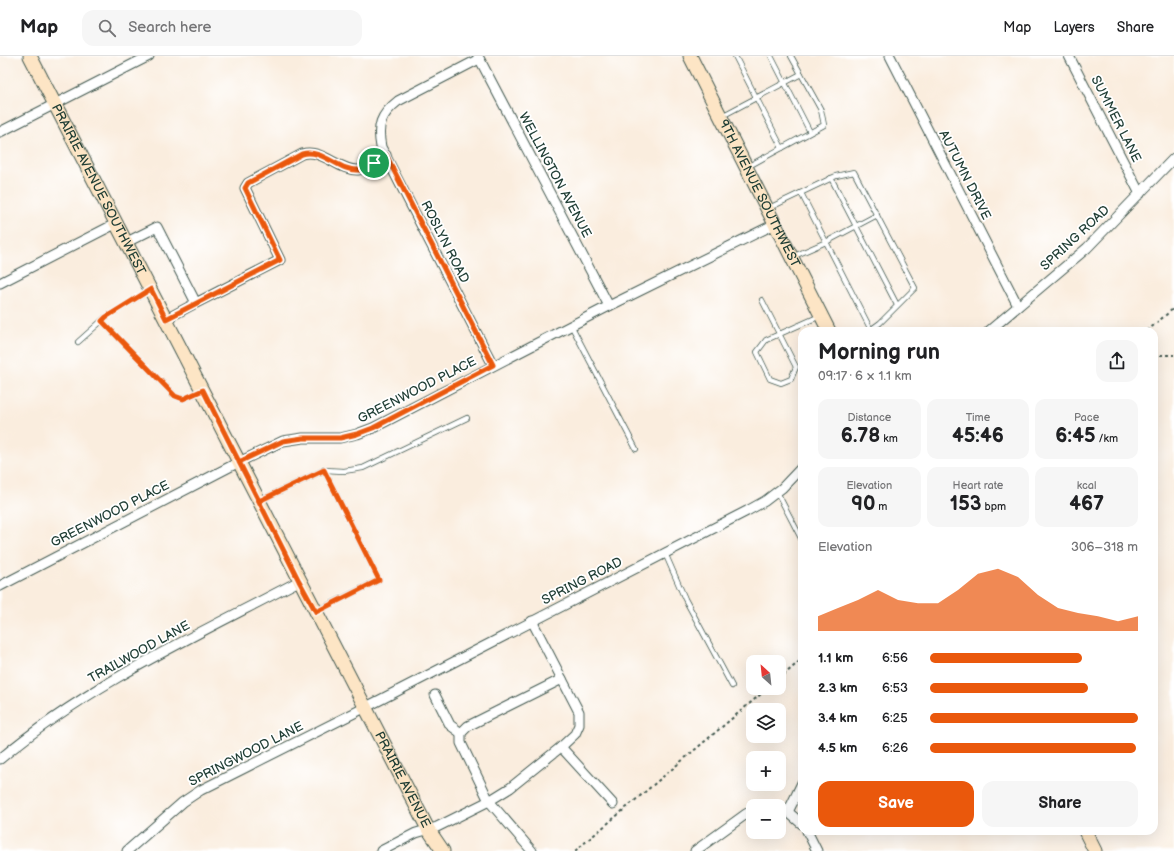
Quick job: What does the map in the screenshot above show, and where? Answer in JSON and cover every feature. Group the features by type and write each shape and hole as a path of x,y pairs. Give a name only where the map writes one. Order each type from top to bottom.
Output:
{"street":[{"name":"PRAIRIE AVENUE SOUTHWEST","path":"30,56 203,390 299,581 366,707"},
{"path":"0,132 149,56"},
{"name":"9TH AVENUE SOUTHWEST","path":"690,56 827,327"},
{"name":"AUTUMN DRIVE","path":"890,56 1018,306"},
{"name":"SUMMER LANE","path":"1069,56 1140,194"},
{"name":"ROSLYN ROAD","path":"478,57 398,101 388,109 382,118 379,130 381,147 493,365"},
{"name":"WELLINGTON AVENUE","path":"478,57 609,306"},
{"path":"166,319 280,260 245,188 248,183 302,154 309,152 351,169 360,170 386,155"},
{"name":"SPRING ROAD","path":"994,327 1087,248 1174,158"},
{"path":"0,283 117,223"},
{"name":"GREENWOOD PLACE","path":"1,583 283,441 303,438 340,438 373,428 571,325 775,224"},
{"path":"127,242 157,227 196,303"},
{"name":"SPRING ROAD","path":"366,707 753,508 777,492 798,471"},
{"name":"TRAILWOOD LANE","path":"0,759 54,718 100,688 148,660 299,581"},
{"path":"380,851 416,833 437,827 489,801 510,788 575,734 579,725 579,712 532,621"},
{"path":"532,851 489,801 461,743 461,733 468,726 562,679"},
{"path":"434,695 450,725 461,733"},
{"name":"PRAIRIE AVENUE","path":"366,707 428,829 443,851"},
{"name":"SPRINGWOOD LANE","path":"127,851 182,802 201,790 366,707"},
{"path":"561,747 613,804"},
{"path":"798,791 788,812 798,821"},
{"path":"695,851 746,814"},
{"path":"809,835 817,851"},
{"path":"1087,835 1095,851"}],"lane":[{"path":"734,56 782,148"},
{"path":"771,56 810,132"},
{"path":"746,167 824,125 821,110 791,56"},
{"path":"720,116 801,74"},
{"path":"767,209 831,178 854,172 915,288 873,327"},
{"path":"831,178 897,305"},
{"path":"801,193 868,327"},
{"path":"792,258 856,227 877,215"},
{"path":"78,342 106,317 151,289"},
{"path":"762,300 779,334 796,367 790,379 781,383 770,379 757,352 766,340 779,334 821,315"},
{"path":"102,321 175,396 183,399 203,390"},
{"path":"571,325 636,449"},
{"path":"259,501 324,470 344,471 362,468 467,418"},
{"path":"316,612 379,580 324,470"},
{"path":"777,492 798,532"},
{"path":"665,553 685,598 732,686"}],"path":[{"path":"1152,327 1174,308"},
{"path":"1158,355 1174,355"},
{"path":"786,673 798,662"},
{"path":"575,851 760,695"}],"route":[{"path":"374,163 360,170 351,169 309,152 302,154 248,183 245,188 280,260 166,319 151,289 102,321 175,396 183,399 203,390 239,462 259,501 299,581 316,612 379,580 324,470 259,501 239,462 283,441 303,438 340,438 373,428 493,365 386,155 374,163"}]}
